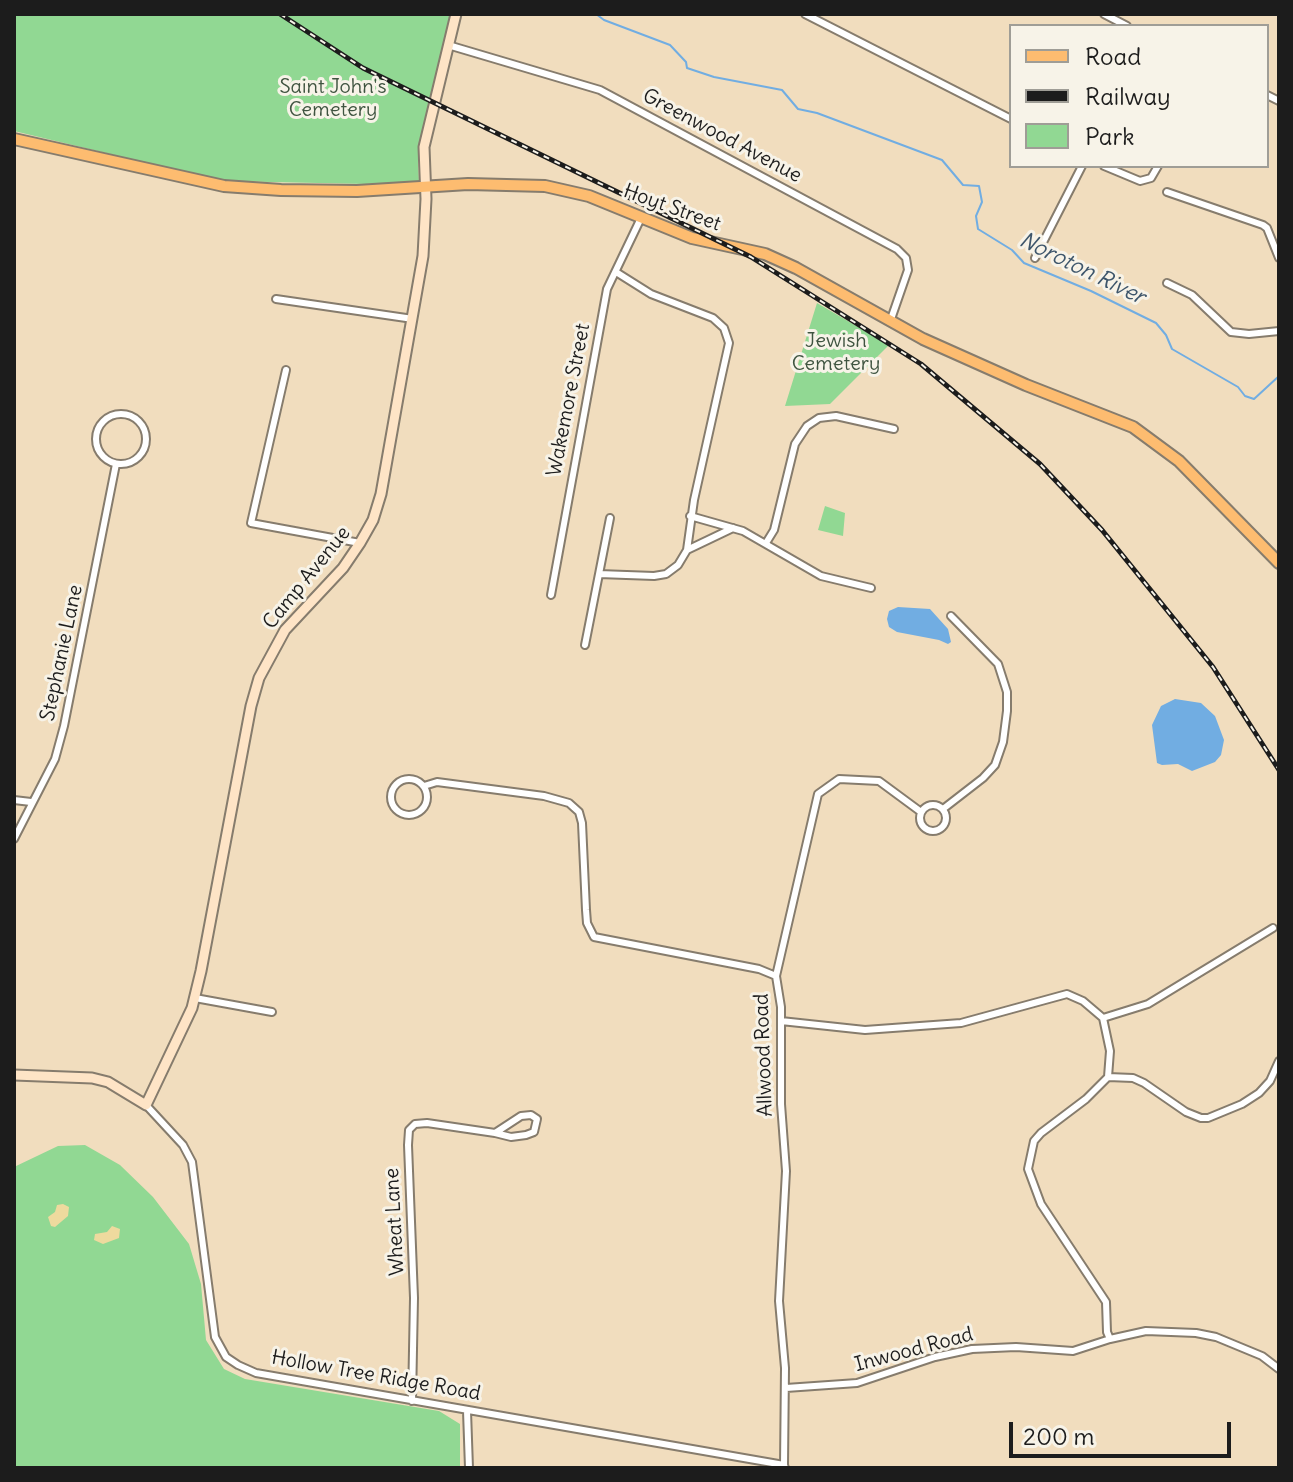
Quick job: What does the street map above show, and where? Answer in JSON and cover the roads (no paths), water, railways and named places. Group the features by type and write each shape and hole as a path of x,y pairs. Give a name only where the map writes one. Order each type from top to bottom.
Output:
{"main road":[{"name":"Hoyt Street","path":"14,139 224,186 357,191 425,185 523,184 553,187 589,196 702,241 748,249 777,259 890,322 1026,385 1133,427 1179,461 1279,563"}],"street":[{"name":"Camp Avenue","path":"146,1105 175,1048 195,998 259,678 285,630 343,568 360,543 373,520 381,494 423,256 424,147 456,14"},
{"path":"805,14 1009,118"},
{"path":"1104,14 1123,24"},
{"name":"Greenwood Avenue","path":"448,45 575,80 600,90 892,246 904,254 908,270 890,322"},
{"path":"1035,258 1081,168"},
{"path":"1109,168 1140,181 1151,178 1157,168"},
{"path":"1167,192 1263,225 1279,258"},
{"name":"Wakemore Street","path":"551,595 605,299 610,280 641,218"},
{"path":"599,574 666,574 678,565 687,550 690,516 728,351 728,334 713,318 651,294 616,272"},
{"path":"1167,283 1192,295 1231,332 1279,331"},
{"path":"276,299 413,319"},
{"path":"286,370 251,523 360,543"},
{"path":"118,413 136,419 145,432 145,443 135,461 121,466 116,464 102,453 95,438 102,422 109,415 118,413"},
{"path":"766,543 774,530 795,444 807,426 819,418 836,416 894,429"},
{"name":"Stephanie Lane","path":"14,839 55,759 64,726 116,464"},
{"path":"690,516 733,528 766,543 821,576 871,588"},
{"path":"585,645 610,518"},
{"path":"687,550 733,528"},
{"path":"943,809 995,765 1003,742 1007,711 1007,692 998,664 951,616"},
{"name":"Allwood Road","path":"408,778 424,786 426,802 420,812 409,815 394,809 390,798 396,783 408,778"},
{"path":"776,976 818,794 839,779 879,781 921,812 922,826 934,832 945,824 943,809 931,805 921,812"},
{"name":"Allwood Road","path":"424,786 437,782 533,794 569,803 579,812 582,823 587,923 594,937 759,969 776,976 781,1021 781,1104 786,1171 779,1301 786,1388 785,1466"},
{"path":"14,800 31,802"},
{"path":"1103,1018 1148,1004 1273,928"},
{"path":"781,1021 865,1030 961,1023 1067,994 1083,1001 1103,1018 1110,1051 1108,1077 1034,1141 1028,1169 1041,1204 1106,1302 1110,1339"},
{"path":"195,998 272,1012"},
{"path":"1108,1077 1133,1078 1186,1112 1208,1118 1259,1093 1270,1081 1279,1061"},
{"name":"Hollow Tree Ridge Road","path":"14,1075 92,1078 108,1082 146,1105 183,1145 192,1162 215,1337 226,1357 238,1365 256,1373 785,1466"},
{"name":"Wheat Lane","path":"412,1401 414,1298 409,1130 415,1124 427,1123 511,1137 534,1132 537,1119 531,1115 521,1116 495,1133"},
{"name":"Inwood Road","path":"786,1388 857,1383 918,1362 972,1349 1016,1347 1073,1351 1146,1331 1196,1333 1235,1344 1262,1356 1279,1369"},
{"path":"467,1411 469,1468"}],"water":[{"path":"898,607 930,609 948,629 951,642 948,644 897,632 889,627 889,611"},
{"path":"1175,699 1201,703 1215,716 1224,740 1221,755 1215,762 1192,771 1178,764 1157,763 1152,725 1161,706"}],"waterway":[{"name":"Noroton River","path":"596,14 604,20 670,45 686,62 687,68 714,77 782,90 798,109 817,113 942,160 963,185 979,186 982,202 976,216 978,229 1012,250 1024,263 1156,323 1172,349 1238,387 1245,396 1254,399 1279,376"}],"railway":[{"path":"280,14 363,68 751,257 921,364 1040,464 1102,530 1213,667 1279,770"}],"park label":[{"name":"Saint John's Cemetery","path":"333,98"},
{"name":"Jewish Cemetery","path":"836,352"}]}
